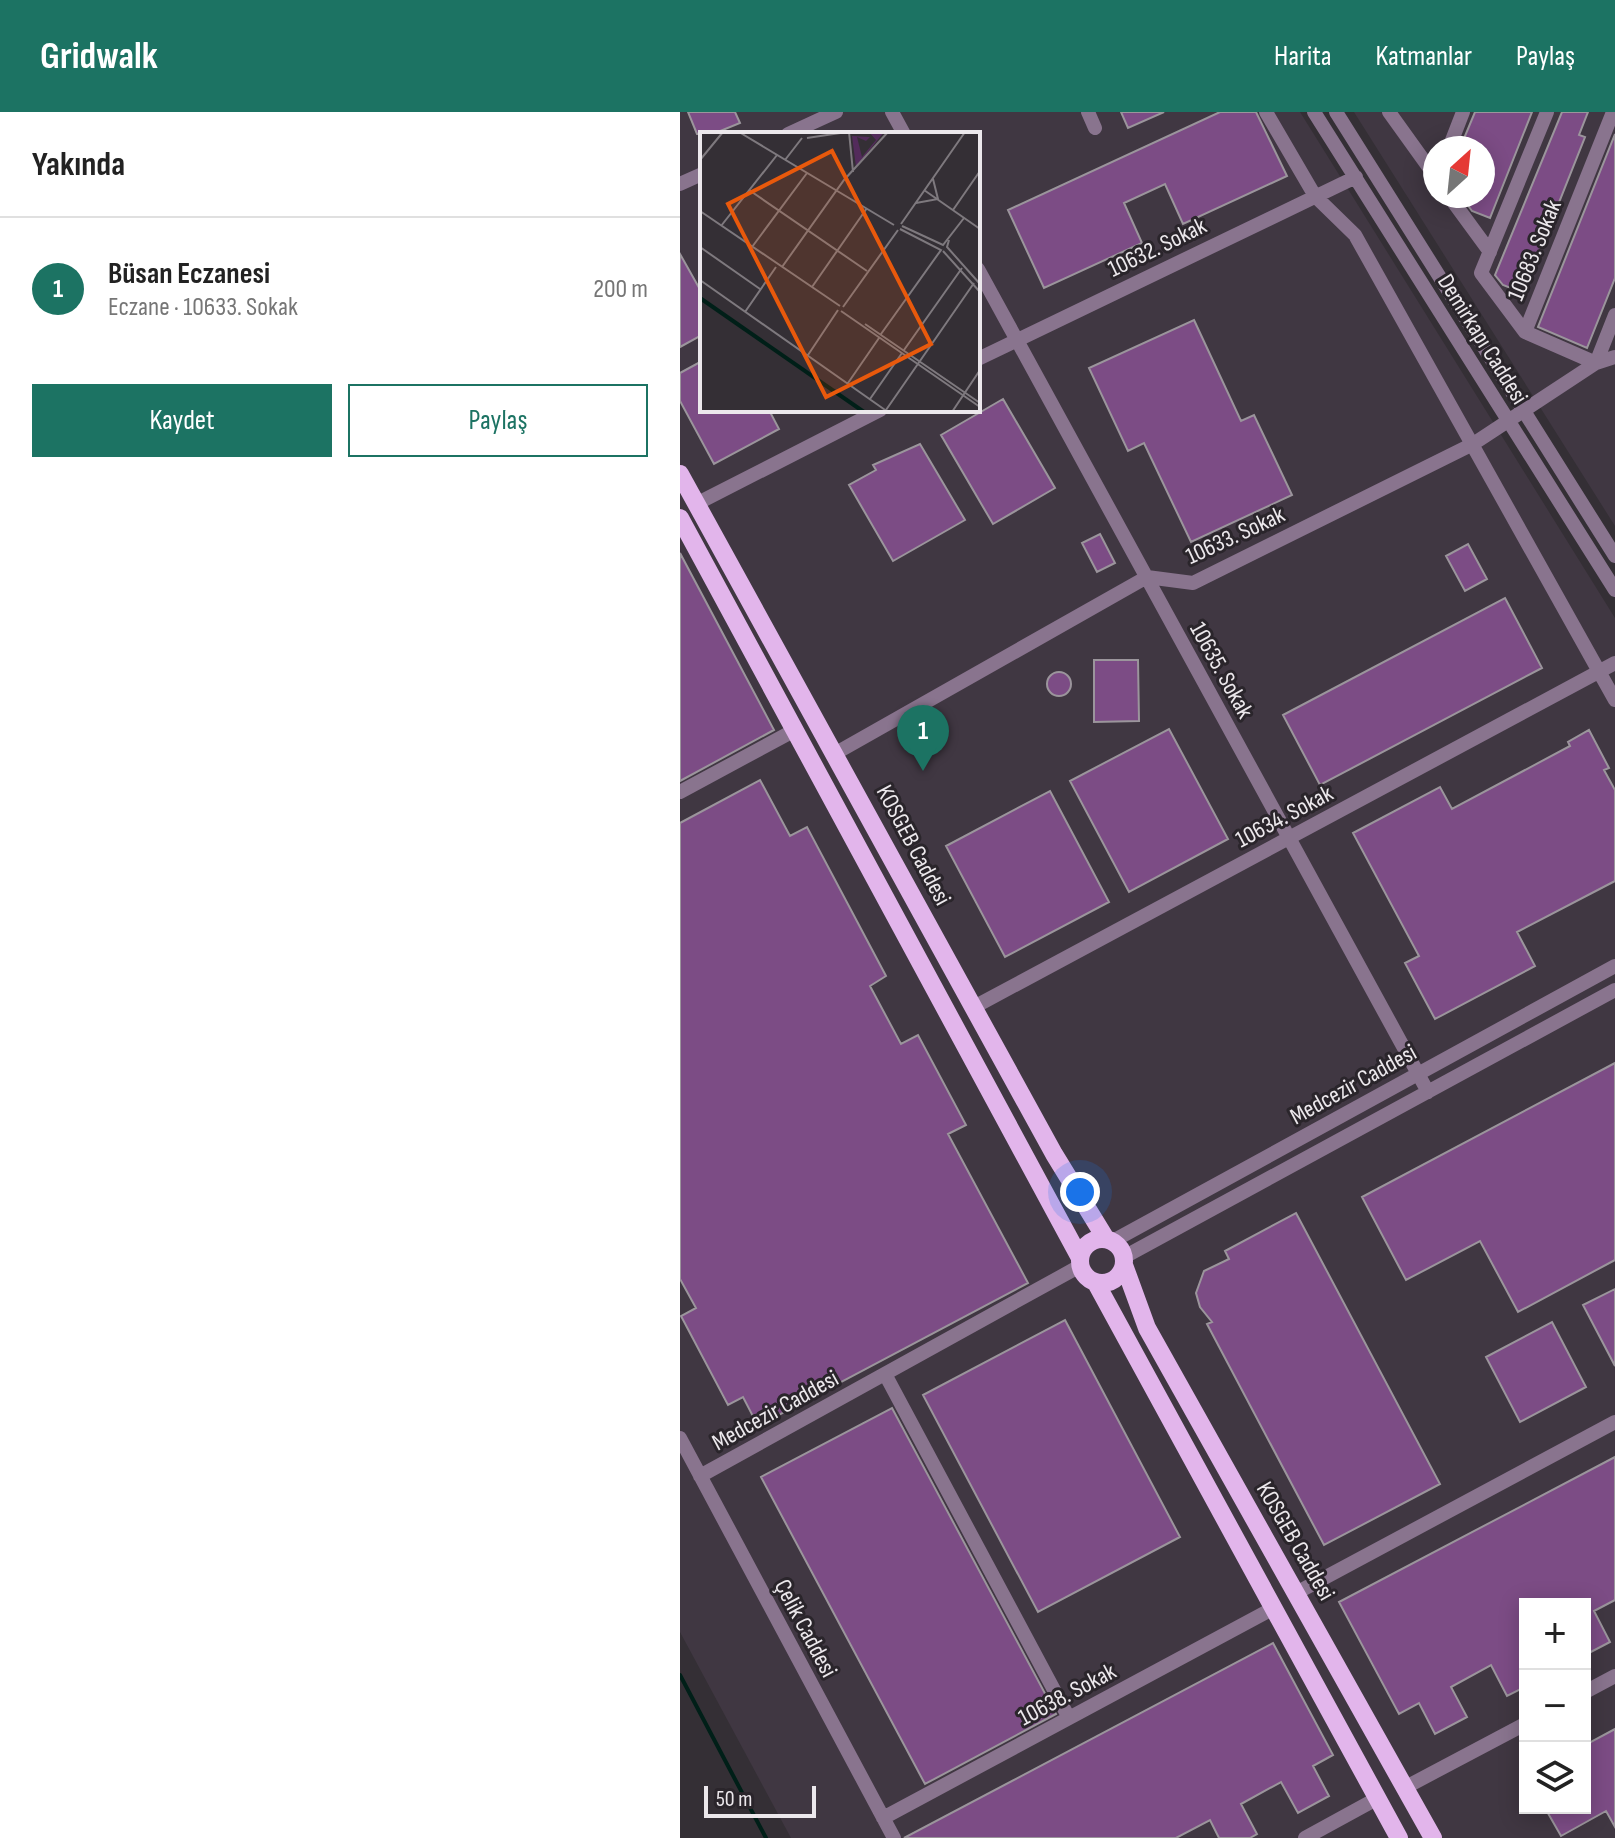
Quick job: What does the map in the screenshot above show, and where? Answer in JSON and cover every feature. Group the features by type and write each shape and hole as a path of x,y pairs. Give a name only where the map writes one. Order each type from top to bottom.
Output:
{"main road":[{"name":"KOSGEB Caddesi","path":"680,474 1054,1154 1109,1240"},
{"path":"680,518 1086,1277 1096,1283 1399,1838"},
{"path":"1080,1262 1086,1245 1109,1240 1124,1261 1117,1278 1096,1283"},
{"name":"KOSGEB Caddesi","path":"1124,1261 1147,1328 1298,1592 1433,1838"}],"street":[{"path":"792,132 836,112"},
{"path":"892,112 903,132"},
{"path":"1088,112 1095,128"},
{"path":"1266,112 1315,196 1355,235 1615,700"},
{"name":"Demirkapı Caddesi","path":"1314,112 1615,590"},
{"name":"Demirkapı Caddesi","path":"1336,112 1615,556"},
{"path":"1389,112 1423,159"},
{"path":"1454,136 1463,112"},
{"path":"1525,332 1481,273 1547,112"},
{"name":"10683. Sokak","path":"1596,363 1525,332 1613,112"},
{"path":"680,184 700,175"},
{"name":"10632. Sokak","path":"980,358 1356,177"},
{"path":"1458,208 1490,252"},
{"name":"10635. Sokak","path":"980,273 1428,1092"},
{"path":"1596,363 1615,315"},
{"name":"10633. Sokak","path":"1147,577 1193,583 1473,444 1523,408 1596,363 1615,357"},
{"path":"696,504 876,412"},
{"path":"836,753 1147,577"},
{"name":"10634. Sokak","path":"974,1007 1615,663"},
{"path":"680,792 795,730"},
{"name":"Medcezir Caddesi","path":"1109,1240 1615,966"},
{"name":"Medcezir Caddesi","path":"1124,1261 1615,990"},
{"name":"Medcezir Caddesi","path":"700,1476 1080,1262"},
{"path":"885,1374 1069,1718"},
{"path":"1298,1592 1615,1422"},
{"name":"Çelik Caddesi","path":"680,1438 894,1838"},
{"name":"10638. Sokak","path":"883,1818 1272,1609"},
{"path":"1591,1689 1615,1676"},
{"path":"1406,1787 1519,1727"},
{"path":"1305,1838 1378,1798"}],"shaded area":[{"path":"680,112 1300,112 1615,618 1615,1838 791,1838 680,1632"},
{"path":"1354,112 1615,112 1615,526"}],"building":[{"path":"688,112 735,112 740,123 718,132 697,134"},
{"path":"1121,112 1164,112 1128,128"},
{"path":"1220,112 1256,112 1287,176 1183,224 1165,184 1124,203 1142,243 1044,288 1008,210"},
{"path":"1475,112 1532,112 1495,205 1495,136 1465,136"},
{"path":"1562,112 1588,112 1579,135 1585,137 1523,293 1503,285 1495,275"},
{"path":"1615,134 1615,278 1587,348 1538,327"},
{"path":"1470,208 1494,208 1490,218"},
{"path":"680,254 700,289 700,336 680,347"},
{"path":"1194,320 1241,421 1254,415 1292,495 1191,542 1144,443 1128,451 1089,368"},
{"path":"700,362 700,412 770,412 779,429 714,464 680,401 680,373"},
{"path":"1003,399 1055,488 993,524 941,435"},
{"path":"920,444 965,520 893,561 849,485 876,470 873,465"},
{"path":"1100,534 1115,563 1097,572 1082,543"},
{"path":"1468,544 1487,579 1465,591 1446,556"},
{"path":"680,553 774,730 680,781"},
{"path":"1505,598 1542,668 1320,785 1283,715"},
{"path":"1094,660 1138,660 1139,721 1094,722"},
{"path":"1059,672 1068,675 1071,684 1068,693 1059,696 1050,693 1047,684 1050,675"},
{"path":"1169,729 1228,839 1129,892 1070,781"},
{"path":"1589,730 1609,768 1604,770 1615,790 1615,881 1517,932 1535,966 1435,1019 1405,963 1419,956 1353,833 1440,787 1452,809 1570,746 1568,742"},
{"path":"760,780 790,836 807,827 886,976 870,986 901,1044 918,1035 966,1125 948,1134 1028,1283 758,1426 743,1397 728,1405 681,1316 696,1308 680,1279 680,823"},
{"path":"1050,791 1109,902 1005,957 946,846"},
{"path":"1615,1063 1615,1260 1518,1312 1480,1241 1406,1280 1362,1197"},
{"path":"1296,1213 1440,1484 1324,1545 1207,1324 1212,1322 1200,1307 1196,1293 1204,1271 1229,1259 1225,1251"},
{"path":"1615,1289 1615,1366 1583,1305"},
{"path":"1065,1320 1180,1537 1038,1612 923,1395"},
{"path":"1552,1322 1586,1387 1520,1422 1486,1357"},
{"path":"892,1408 1056,1714 925,1784 761,1477"},
{"path":"1615,1457 1615,1600 1594,1611 1610,1642 1591,1652 1591,1598 1519,1598 1519,1690 1507,1696 1491,1665 1451,1687 1467,1717 1435,1734 1419,1703 1399,1714 1339,1602"},
{"path":"1273,1643 1333,1755 1313,1766 1329,1796 1298,1813 1281,1782 1241,1804 1257,1834 1250,1838 1219,1838 1210,1820 1176,1838 904,1838"},
{"path":"1615,1729 1615,1827 1606,1811 1561,1836 1548,1814 1591,1814 1591,1742"}],"waterway":[{"path":"680,1675 766,1838"}],"place":[{"name":"Büsan Eczanesi","path":"923,771"}]}
